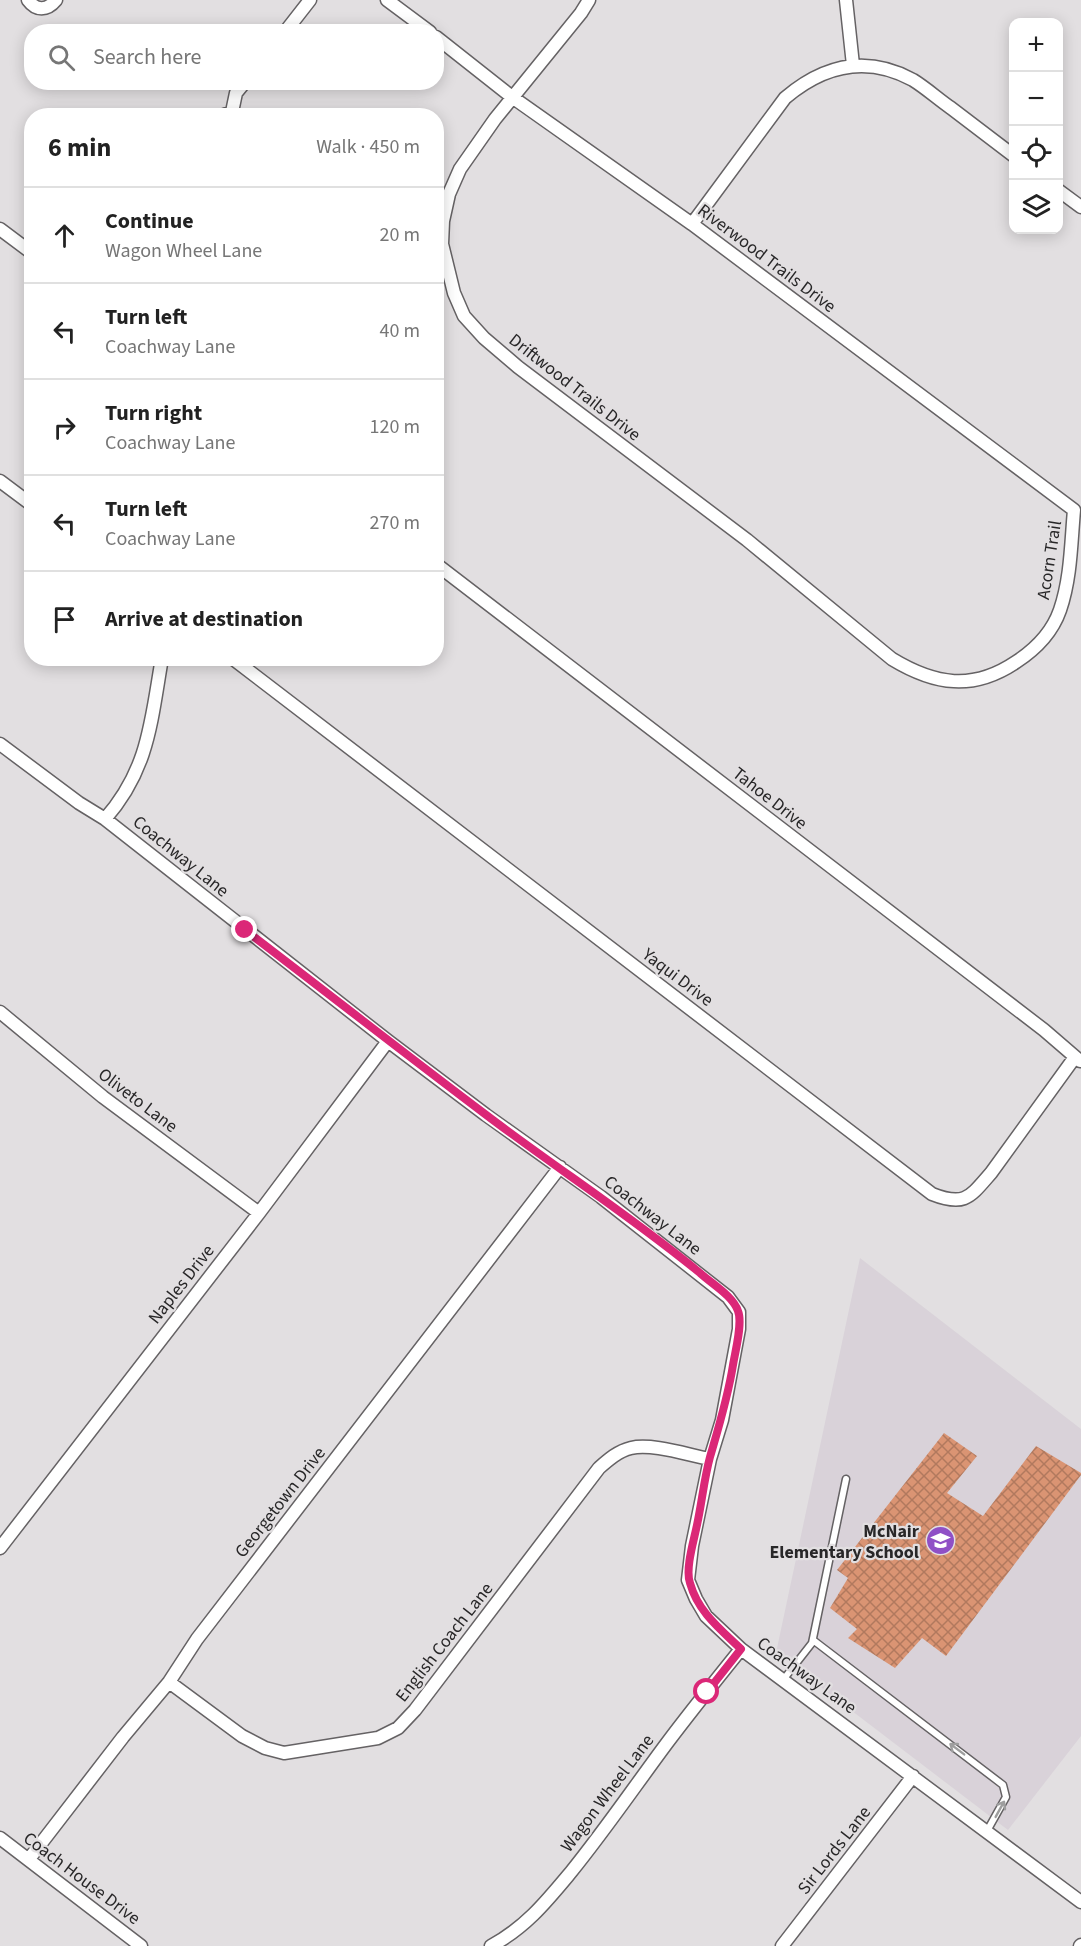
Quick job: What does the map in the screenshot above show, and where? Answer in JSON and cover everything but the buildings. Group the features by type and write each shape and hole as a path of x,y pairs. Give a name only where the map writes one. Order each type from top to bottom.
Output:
{"street":[{"path":"28,0 33,6 45,9 56,0"},
{"path":"291,24 310,0"},
{"path":"387,0 419,24"},
{"name":"Driftwood Trails Drive","path":"444,216 449,194 459,169 512,97 581,13 589,0"},
{"path":"846,0 853,65"},
{"name":"Riverwood Trails Drive","path":"444,43 512,97 692,224 1078,510"},
{"path":"692,224 785,99 800,86 836,69 853,65 894,71 915,81 1009,152"},
{"path":"233,108 238,90"},
{"path":"1063,193 1081,207"},
{"path":"0,229 24,247"},
{"name":"Driftwood Trails Drive","path":"444,256 454,293 464,316 484,338 527,375 747,540 892,659 930,678 969,682"},
{"path":"0,481 24,499"},
{"name":"Acorn Trail","path":"969,682 1003,671 1034,651 1049,632 1060,610 1078,510"},
{"name":"Tahoe Drive","path":"444,570 1078,1059"},
{"path":"105,819 136,775 148,745 161,666"},
{"name":"Yaqui Drive","path":"242,666 932,1194 950,1201 962,1200 976,1190 1078,1059"},
{"name":"Coachway Lane","path":"0,744 79,803 105,819 388,1041 560,1167 728,1297 739,1312 739,1329 722,1420 710,1459 692,1546 688,1580 696,1599 706,1616 741,1649 1081,1902"},
{"name":"Oliveto Lane","path":"0,1012 103,1097 259,1213"},
{"name":"Naples Drive","path":"0,1548 259,1213 388,1041"},
{"name":"Georgetown Drive","path":"29,1859 123,1737 169,1682 204,1630 560,1167"},
{"name":"English Coach Lane","path":"169,1682 242,1736 265,1748 284,1753 378,1738 398,1728 415,1710 599,1468 612,1456 630,1448 647,1447 710,1459"},
{"name":"Wagon Wheel Lane","path":"491,1946 510,1936 525,1924 552,1894 741,1649"},
{"name":"Sir Lords Lane","path":"782,1946 914,1776"},
{"name":"Coach House Drive","path":"0,1838 141,1946"}],"lane":[{"path":"783,1680 813,1640 846,1479"},
{"path":"813,1640 1003,1785 1006,1797 987,1831"}],"shaded area":[{"name":"McNair Elementary School","path":"860,1258 1081,1429 1081,1736 1008,1830 776,1653"}],"place":[{"name":"McNair Elementary School","path":"940,1541"}],"route":[{"path":"245,930 486,1115 601,1197 687,1263 728,1297 739,1312 739,1329 731,1375 722,1420 710,1459 692,1546 688,1580 706,1616 741,1649 707,1692"}]}
